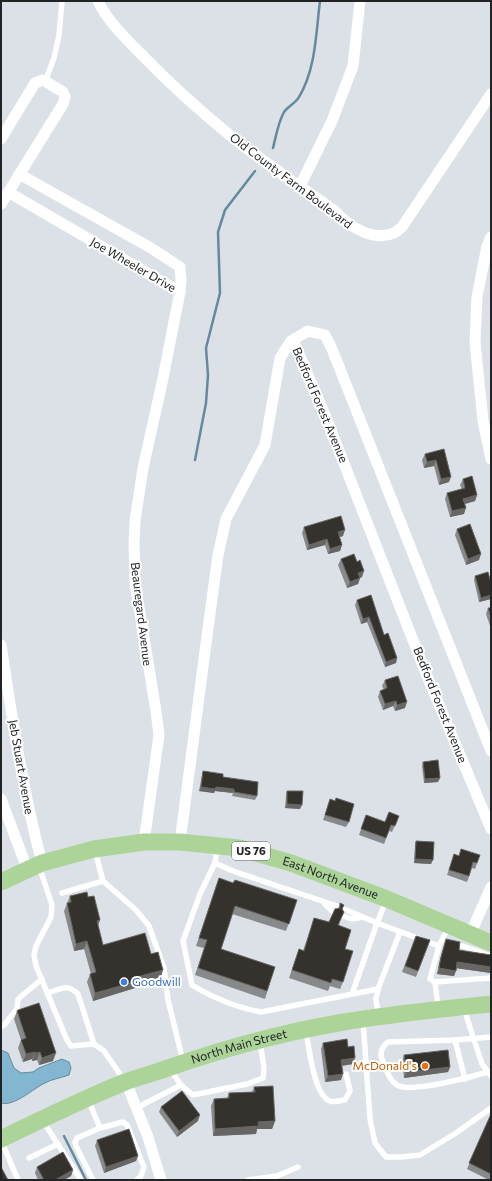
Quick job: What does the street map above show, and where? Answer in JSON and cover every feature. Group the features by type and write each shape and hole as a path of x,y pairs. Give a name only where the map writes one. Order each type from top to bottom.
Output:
{"main road":[{"name":"East North Avenue","path":"1,882 36,866 94,849 144,842 180,842 239,848 291,863 387,899 446,932 470,935 491,943"},
{"name":"North Main Street","path":"1,1139 41,1119 126,1082 176,1065 260,1040 370,1018 491,1004"}],"street":[{"name":"Old County Farm Boulevard","path":"98,1 101,10 132,45 200,111 232,137 336,212 351,227 371,234 381,235 393,233 402,227 491,94"},
{"path":"300,186 332,121 353,66 360,1"},
{"path":"1,139 36,83 43,80 63,92 63,104 1,204"},
{"name":"Joe Wheeler Drive","path":"8,192 180,292 180,268 151,248 19,174"},
{"path":"491,236 487,246 487,270 478,297 475,342 483,420 491,456"},
{"name":"Beauregard Avenue","path":"144,842 159,734 135,583 135,521 143,468 180,292"},
{"name":"Bedford Forest Avenue","path":"491,751 332,349 325,335 308,331 293,340 330,428 427,676 491,829"},
{"path":"180,842 208,622 218,555 226,519 265,445 280,358 293,340"},
{"name":"Jeb Stuart Avenue","path":"1,645 14,731 34,835 36,866"},
{"name":"Jeb Stuart Avenue","path":"1,798 36,866"},
{"path":"470,935 491,886"},
{"path":"126,1082 148,1137 161,1180"}],"lane":[{"path":"46,82 54,58 59,35 62,1"},
{"path":"218,846 215,863 200,894 183,941 192,985 204,992 250,1010 261,1012 378,988"},
{"path":"94,849 103,881 136,910 149,926 164,968 176,1065 181,1085 194,1096 247,1084 263,1078 264,1068 260,1040"},
{"path":"215,863 233,871 322,901 439,946"},
{"path":"36,866 52,905 52,917 36,946 34,955 36,966 67,1040 71,1046 94,1044"},
{"path":"62,892 103,881"},
{"path":"352,994 387,899"},
{"path":"322,901 334,913"},
{"path":"343,916 352,919 362,917"},
{"path":"400,932 378,988 370,1018 370,1119 375,1143 386,1157 420,1155 456,1133 491,1108"},
{"path":"491,956 446,932 439,946 430,979 435,982 491,978"},
{"path":"1,1026 4,1025 16,1009 18,999 42,979"},
{"path":"435,982 438,1009"},
{"path":"48,993 67,987 73,989 78,994 94,1044 104,1051 126,1082"},
{"path":"463,1007 474,1038 482,1064 489,1074 408,1088 399,1086 393,1082 381,1058 383,1046 388,1042 455,1040 474,1038 491,1037"},
{"path":"306,1030 315,1078 323,1098 331,1102 345,1100 350,1091 346,1074"},
{"path":"455,1040 465,1079"},
{"path":"136,1108 181,1085"},
{"path":"88,1098 100,1128"},
{"path":"41,1119 81,1180"},
{"path":"93,1180 76,1146 77,1138 118,1122 123,1122 127,1125 144,1167 141,1176 137,1180"},
{"path":"1,1139 18,1180"},
{"path":"29,1158 58,1144"},
{"path":"248,1180 277,1176 298,1167"}],"water":[{"path":"1,1050 8,1053 14,1068 21,1073 33,1072 62,1059 69,1062 71,1068 69,1075 40,1085 18,1100 1,1103"}],"building":[{"path":"444,449 451,477 441,479 436,460 427,462 425,454"},
{"path":"472,476 477,495 463,499 466,508 452,511 447,493 465,488 463,479"},
{"path":"341,516 345,530 338,532 342,545 330,549 327,539 309,545 304,527"},
{"path":"470,524 481,554 468,559 457,529"},
{"path":"354,554 357,562 360,560 364,571 358,573 360,578 350,582 341,559"},
{"path":"488,572 491,583 491,595 481,598 475,576"},
{"path":"371,595 384,635 388,633 397,658 386,662 369,617 363,619 357,600"},
{"path":"488,608 491,608 491,617"},
{"path":"398,676 407,702 397,705 396,701 385,704 380,691 387,688 385,680"},
{"path":"438,760 440,778 425,779 423,762"},
{"path":"203,771 223,774 223,777 258,782 257,796 234,792 234,789 201,787"},
{"path":"287,791 303,791 302,805 287,804"},
{"path":"336,798 354,804 349,822 325,815 330,799 335,801"},
{"path":"389,812 399,816 395,826 391,825 386,838 361,829 366,815 385,822"},
{"path":"416,841 434,842 433,860 415,859"},
{"path":"461,849 480,855 477,863 473,862 469,876 449,870 454,854 459,856"},
{"path":"219,878 233,883 235,880 297,900 289,924 235,906 221,949 275,967 267,991 198,968 207,940 199,938"},
{"path":"87,892 88,897 94,896 100,920 97,921 103,945 145,933 151,954 158,952 163,970 137,977 138,981 95,993 90,974 96,972 87,941 76,944 67,903 71,902 70,896"},
{"path":"340,903 344,905 342,909 344,912 338,925 351,930 345,949 353,951 343,982 332,979 331,983 292,970 299,949 304,951 314,918 329,922 335,909 340,908"},
{"path":"416,936 430,940 418,971 405,966"},
{"path":"446,939 460,942 459,950 491,955 491,967 457,962 456,971 439,968"},
{"path":"39,1003 56,1053 42,1058 40,1052 26,1054 21,1040 26,1038 17,1011"},
{"path":"347,1039 348,1047 354,1046 355,1058 341,1060 343,1074 328,1076 323,1043"},
{"path":"448,1050 450,1067 406,1072 404,1055"},
{"path":"273,1086 275,1121 258,1122 259,1126 215,1129 214,1099 229,1098 229,1093 255,1092 254,1087"},
{"path":"182,1091 200,1115 179,1131 161,1107"},
{"path":"491,1114 491,1174 469,1163"},
{"path":"129,1129 138,1156 106,1167 97,1140"},
{"path":"63,1152 73,1170 55,1180 44,1180 37,1167"},
{"path":"1,1167 8,1180 1,1180"}],"waterway":[{"path":"273,148 282,116 284,112 298,99 309,75 314,50 320,1"},
{"path":"195,460 206,403 208,375 206,348 220,293 218,232 225,210 255,171"},
{"path":"64,1136 86,1180"}],"place":[{"name":"Goodwill","path":"124,982"},
{"name":"McDonald's","path":"425,1066"}]}
